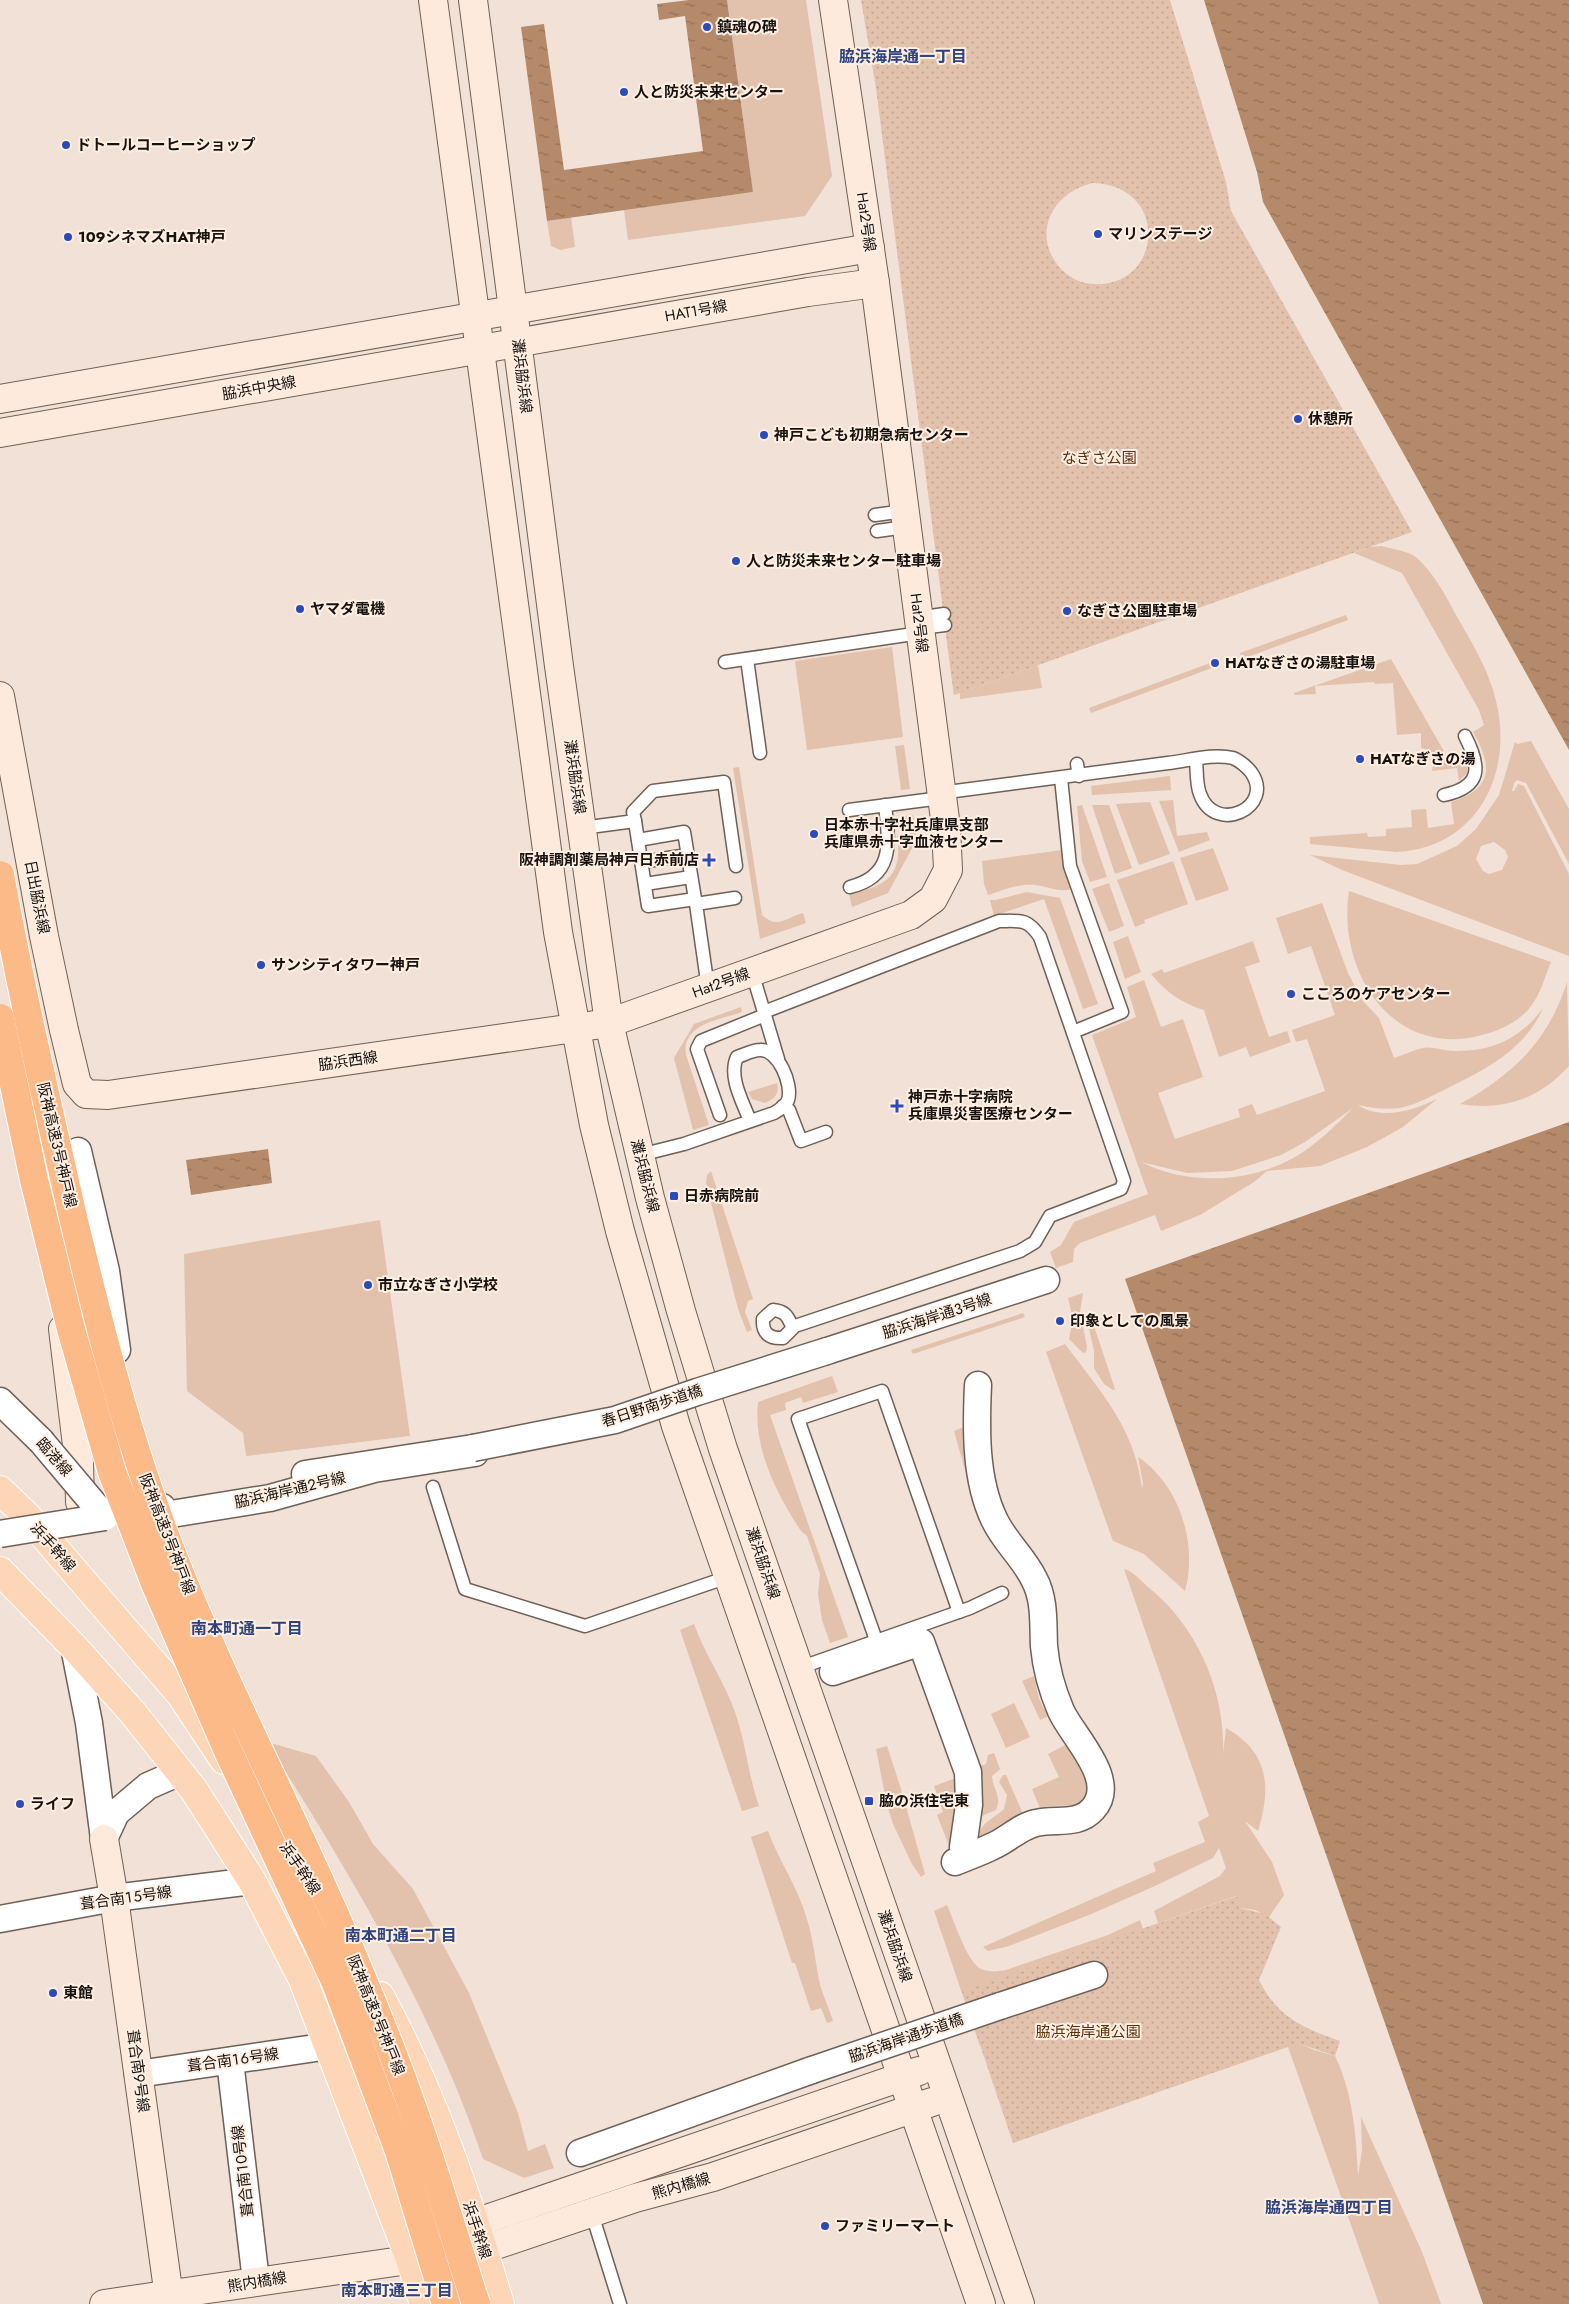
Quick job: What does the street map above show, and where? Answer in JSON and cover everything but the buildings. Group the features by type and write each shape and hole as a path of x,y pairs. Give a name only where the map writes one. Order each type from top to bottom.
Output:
{"highway":[{"name":"阪神高速3号神戸線","path":"0,875 48,1110 98,1322 117,1392 140,1464 181,1576 247,1729 318,1877 392,2053 424,2141 476,2304"},
{"name":"阪神高速3号神戸線","path":"5,1027 34,1180 71,1328 112,1472 156,1586 228,1751 336,1983 399,2151 446,2304"}],"main road":[{"name":"浜手幹線","path":"9,1499 181,1695 352,1944 401,2034 459,2173 500,2304"},
{"path":"0,1571 133,1713 194,1790 252,1881 303,1980 410,2259 424,2304"}],"street":[{"path":"433,0 474,318 558,932 594,1125 620,1231 676,1426 981,2304"},
{"name":"灘浜脇浜線","path":"473,0 609,1023 640,1155 681,1311 723,1449 1020,2304"},
{"name":"Hat2号線","path":"609,1023 911,915 933,899 948,870 929,624 905,519 875,283 833,0"},
{"path":"0,400 870,248"},
{"name":"HAT1号線","path":"518,342 808,292 875,283"},
{"name":"脇浜中央線","path":"0,433 518,342"},
{"name":"日出脇浜線","path":"0,696 44,936 60,1011 77,1084 86,1094"},
{"path":"0,941 5,1027 54,1259 79,1462 81,1494 78,1515 68,1533 51,1545"},
{"name":"脇浜西線","path":"86,1094 108,1095 609,1023"},
{"path":"78,1151 106,1271 115,1342 162,1507"},
{"name":"脇浜海岸通３号線","path":"828,1351 1046,1280"},
{"name":"春日野南歩道橋","path":"473,1448 615,1420 828,1351"},
{"path":"834,1672 921,1642 968,1772 969,1805 960,1860 993,1847 1035,1823 1076,1821 1094,1809 1100,1793 1096,1769 1087,1752 1065,1722 1051,1688 1044,1646 1044,1609 1035,1579 994,1519 982,1482 977,1422 978,1385"},
{"name":"臨港線","path":"0,1401 41,1441 105,1516"},
{"path":"305,1474 473,1448"},
{"name":"脇浜海岸通２号線","path":"0,1534 162,1507 165,1515 270,1498 374,1469 475,1453 473,1448"},
{"name":"葺合南９号線","path":"74,1648 89,1723 169,2300"},
{"path":"104,1839 116,1812 148,1786 180,1772"},
{"name":"葺合南１５号線","path":"0,1919 114,1898 252,1881"},
{"name":"脇浜海岸通歩道橋","path":"580,2153 812,2070 1094,1975"},
{"name":"葺合南１６号線","path":"138,2074 328,2046"},
{"name":"葺合南１０号線","path":"230,2061 256,2281"},
{"name":"熊内橋線","path":"410,2259 475,2223 936,2065"},
{"name":"熊内橋線","path":"104,2304 169,2300 256,2281 484,2249 635,2198 713,2177 948,2097"}],"lane":[{"path":"875,515 905,519"},
{"path":"877,531 905,519"},
{"path":"725,662 929,624"},
{"path":"747,659 760,753"},
{"path":"1444,794 1460,792 1469,786 1474,777 1476,764 1465,736"},
{"path":"849,810 1061,778 1083,769 1196,759 1219,757 1233,758 1246,766 1254,777 1258,789 1254,801 1245,810 1232,816 1217,814 1206,806 1200,793 1196,759"},
{"path":"1061,778 1070,866 1122,1012 1073,1032"},
{"path":"735,898 648,906 633,812 653,792 724,782 736,866"},
{"path":"850,887 871,879 880,871 885,860 888,834 885,805"},
{"path":"582,828 635,821"},
{"path":"638,840 684,832 708,988"},
{"path":"641,862 688,855"},
{"path":"645,884 692,877"},
{"path":"720,1115 697,1049 701,1041 765,1017 999,921 1021,921 1031,924 1040,937 1124,1181 1121,1189 1050,1216 1035,1242 1020,1251 795,1326"},
{"path":"640,1155 684,1144 774,1113 788,1100 789,1089 752,972"},
{"path":"760,1050 767,1035 765,1017"},
{"path":"750,1121 734,1077 733,1066 737,1057 760,1050 771,1053 778,1058"},
{"path":"783,1106 789,1110 801,1141 826,1132"},
{"path":"876,1640 798,1419 882,1391 959,1612"},
{"path":"433,1487 465,1589 585,1626 728,1576"},
{"path":"799,1668 959,1612 1002,1593"},
{"path":"592,2214 620,2304"}],"green space":[{"path":"727,0 806,0 832,176 805,216 628,240 624,210 753,192"},
{"name":"なぎさ公園","path":"861,0 1170,0 1226,182 1231,211 1412,532 954,695 876,88","holes":["1093,183 1118,188 1136,200 1146,217 1148,236 1144,254 1134,270 1117,281 1095,284 1076,280 1061,269 1052,256 1047,242 1047,229 1050,217 1066,195 1079,188"]},
{"path":"571,217 575,247 560,250 551,246 547,221"},
{"path":"1381,546 1405,552 1417,558 1439,585 1484,667 1493,689 1500,728 1499,754 1494,779 1483,802 1468,821 1449,837 1425,847 1397,852 1310,844 1310,837 1367,833 1368,837 1386,836 1386,829 1412,827 1411,810 1426,809 1428,828 1454,824 1451,802 1465,797 1475,790 1482,783 1485,775 1484,755 1473,732 1484,725 1479,710 1402,573 1354,553 1370,547"},
{"path":"1346,615 1348,620 1242,659 1240,653"},
{"path":"963,632 971,689 1038,665 1042,688 960,699 960,693 954,695 946,635"},
{"path":"892,647 903,737 807,750 795,661"},
{"path":"1391,659 1449,760 1463,754 1467,760 1467,773 1459,781 1457,768 1432,771 1435,756 1429,750 1421,748 1421,733 1397,735 1393,683 1375,684 1374,682 1315,686 1316,694 1294,695 1294,693"},
{"path":"1218,660 1220,665 1091,713 1089,708"},
{"path":"1531,741 1569,809 1569,864 1526,783 1517,780 1514,783 1512,791 1514,791 1518,784 1524,786 1569,874 1569,956 1342,870 1310,855 1401,865 1417,864 1457,846 1476,829 1499,795 1515,742 1517,744","holes":["1494,842 1505,850 1508,857 1502,870 1489,874 1483,871 1476,859 1481,846"]},
{"path":"904,745 910,789 901,790 895,746"},
{"path":"739,767 762,915 773,922 778,922 803,913 806,923 760,939 733,768"},
{"path":"1170,776 1171,790 1092,795 1091,786"},
{"path":"1173,800 1177,836 1207,832 1210,840 1179,852 1159,801"},
{"path":"1150,802 1170,854 1139,865 1116,804"},
{"path":"1082,805 1107,877 1090,882 1082,861 1077,806"},
{"path":"1092,805 1109,805 1132,868 1115,874"},
{"path":"913,815 917,839 888,893 852,907 849,894 873,887 890,877 897,860 897,835 906,833 904,816"},
{"path":"1213,848 1229,890 1196,901 1180,858"},
{"path":"1062,850 1063,866 1071,889 1062,890 1023,885 988,895 984,884 982,861"},
{"path":"1173,861 1188,904 1144,920 1145,923 1135,927 1117,880"},
{"path":"1109,883 1124,926 1109,932 1092,889"},
{"path":"1349,891 1551,962 1536,999 1523,1015 1511,1023 1498,1030 1478,1036 1447,1039 1419,1033 1395,1020 1376,1001 1361,977 1352,950 1347,920"},
{"path":"1027,892 1060,898 1098,1004 1083,1009 1044,899 994,916 990,900"},
{"path":"1322,903 1348,973 1362,1000 1379,1018 1394,1058 1427,1048 1468,1051 1493,1046 1504,1042 1525,1028 1543,1008 1526,1036 1514,1047 1489,1066 1460,1082 1406,1107 1389,1109 1358,1105 1367,1110 1387,1113 1408,1110 1437,1099 1403,1127 1367,1147 1320,1166 1267,1171 1254,1182 1200,1215 1161,1231 1155,1215 1080,1243 1074,1249 1073,1262 1056,1268 1050,1252 1061,1245 1074,1222 1148,1194 1092,1035 1136,1017 1127,987 1144,980 1161,1027 1183,1019 1203,1077 1158,1093 1175,1139 1240,1117 1238,1109 1252,1104 1257,1115 1325,1091 1307,1039 1296,1042 1292,1030 1335,1015 1311,946 1288,954 1276,918","holes":["1353,1108 1303,1152 1277,1166 1258,1172 1238,1176 1198,1178 1159,1170 1141,1162 1187,1173 1232,1171 1281,1155 1305,1142"]},
{"path":"1128,936 1141,972 1125,979 1113,942"},
{"path":"1253,941 1260,962 1245,967 1269,1037 1287,1031 1291,1042 1250,1057 1246,1047 1219,1057 1204,1010 1174,996 1151,974 1162,969 1164,973"},
{"path":"1567,982 1569,1066 1546,1087 1520,1100 1491,1106 1460,1104 1497,1081 1527,1054 1550,1021"},
{"path":"741,1007 742,1012 704,1025 689,1036 686,1045 686,1055 709,1125 693,1130 674,1058 694,1024"},
{"path":"777,1083 778,1090 776,1096 765,1103 752,1099 748,1092"},
{"path":"711,1171 753,1299 748,1301 745,1312 752,1330 747,1332 738,1309 706,1183 707,1175"},
{"path":"380,1220 410,1436 246,1456 243,1433 187,1391 184,1254"},
{"path":"1083,1293 1080,1312 1087,1347 1086,1352 1083,1353 1069,1339 1073,1319 1068,1298"},
{"path":"1023,1313 1025,1317 913,1354 911,1350"},
{"path":"1090,1314 1115,1389 1113,1390 1104,1384 1094,1368 1094,1351 1087,1320"},
{"path":"1065,1344 1103,1394 1124,1429 1138,1467 1142,1489 1143,1483 1138,1457 1153,1469 1165,1483 1175,1500 1187,1536 1189,1555 1185,1591 1144,1554 1113,1541 1046,1352"},
{"path":"832,1376 838,1392 803,1403 801,1397 785,1403 786,1410 770,1415 848,1637 830,1643 822,1620 818,1594 820,1574 807,1536 801,1531 783,1501 768,1470 759,1436 757,1419 758,1402"},
{"path":"966,1426 981,1514 967,1477 954,1431"},
{"path":"1124,1569 1134,1574 1165,1603 1181,1621 1194,1641 1214,1684 1223,1731 1223,1755 1226,1728 1241,1738 1259,1760 1265,1786 1265,1800 1258,1831 1245,1821 1272,1862 1284,1895 1269,1917 1255,1910 1240,1908 1236,1896 1158,1923 1154,1911 1220,1876 1226,1868 1219,1848 1213,1858 1155,1886 1089,1915 1009,1946 988,1951 983,1947 1156,1871 1153,1863 1205,1842 1198,1822 1209,1816"},
{"path":"694,1624 735,1712 759,1806 742,1811 680,1630"},
{"path":"1034,1676 1039,1699 1044,1709 1050,1707 1053,1714 1040,1720 1022,1681"},
{"path":"1014,1703 1030,1737 1006,1748 991,1714"},
{"path":"267,1742 316,1756 349,1802 373,1844 413,1889 469,1993 518,2113 528,2151 545,2144 554,2168 524,2178 483,2159 463,2104 415,1997 328,1841"},
{"path":"1069,1743 1092,1773 1085,1797 1076,1805 1040,1808 1032,1789 1059,1777 1048,1754"},
{"path":"887,1746 925,1874 921,1877 912,1864 893,1824 887,1805 876,1749"},
{"path":"994,1753 1000,1769 992,1776 998,1796 998,1805 996,1810 984,1815 975,1822 977,1767 986,1764 988,1755"},
{"path":"1003,1775 1006,1775 1023,1814 979,1842 980,1831 983,1826 1004,1809 1007,1795 999,1782"},
{"path":"956,1778 957,1843 950,1848 937,1815 943,1812 934,1786"},
{"path":"768,1831 798,1894 806,1916 820,1985 833,2021 827,2023 821,2008 811,2011 795,1963 792,1963 751,1837"},
{"name":"脇浜海岸通公園","path":"1237,1896 1240,1908 1265,1914 1281,1927 1259,1980 1266,1993 1292,2020 1340,2041 1335,2056 1298,2043 1013,2143 962,1991"},
{"path":"947,1905 961,1939 974,1963 985,1971 1006,1970 1108,1935 1140,1920 1147,1941 989,2051 980,2046 934,1911"},
{"path":"1288,2038 1314,2050 1335,2056 1350,2099 1355,2130 1358,2176 1362,2151 1361,2117 1422,2252 1441,2304 1379,2304 1288,2047 1163,2090"}],"water":[{"path":"689,0 727,0 753,192 547,221 521,27 544,24 564,170 703,151 685,16 659,20 657,4"},
{"path":"1204,0 1569,0 1569,750 1263,202 1257,172"},
{"path":"1569,1122 1569,2304 1483,2304 1125,1279"},
{"path":"268,1149 272,1183 191,1195 186,1160"}],"place":[{"name":"鎮魂の碑","path":"707,27"},
{"name":"人と防災未来センター","path":"624,92"},
{"name":"ドトールコーヒーショップ","path":"66,145"},
{"name":"マリンステージ","path":"1098,234"},
{"name":"109シネマズHAT神戸","path":"68,237"},
{"name":"休憩所","path":"1298,419"},
{"name":"神戸こども初期急病センター","path":"764,435"},
{"name":"人と防災未来センター駐車場","path":"736,561"},
{"name":"ヤマダ電機","path":"300,609"},
{"name":"なぎさ公園駐車場","path":"1067,611"},
{"name":"HATなぎさの湯駐車場","path":"1215,663"},
{"name":"HATなぎさの湯","path":"1360,759"},
{"name":"日本赤十字社兵庫県支部 兵庫県赤十字血液センター","path":"814,834"},
{"name":"阪神調剤薬局神戸日赤前店","path":"709,860"},
{"name":"サンシティタワー神戸","path":"261,965"},
{"name":"こころのケアセンター","path":"1291,994"},
{"name":"神戸赤十字病院 兵庫県災害医療センター","path":"897,1106"},
{"name":"日赤病院前","path":"674,1196"},
{"name":"市立なぎさ小学校","path":"368,1285"},
{"name":"印象としての風景","path":"1060,1321"},
{"name":"脇の浜住宅東","path":"869,1801"},
{"name":"ライフ","path":"20,1804"},
{"name":"東館","path":"53,1993"},
{"name":"ファミリーマート","path":"825,2226"}],"district":[{"name":"脇浜海岸通一丁目","path":"903,56"},
{"name":"南本町通一丁目","path":"247,1628"},
{"name":"南本町通二丁目","path":"401,1935"},
{"name":"脇浜海岸通四丁目","path":"1329,2207"},
{"name":"南本町通三丁目","path":"397,2290"}]}
